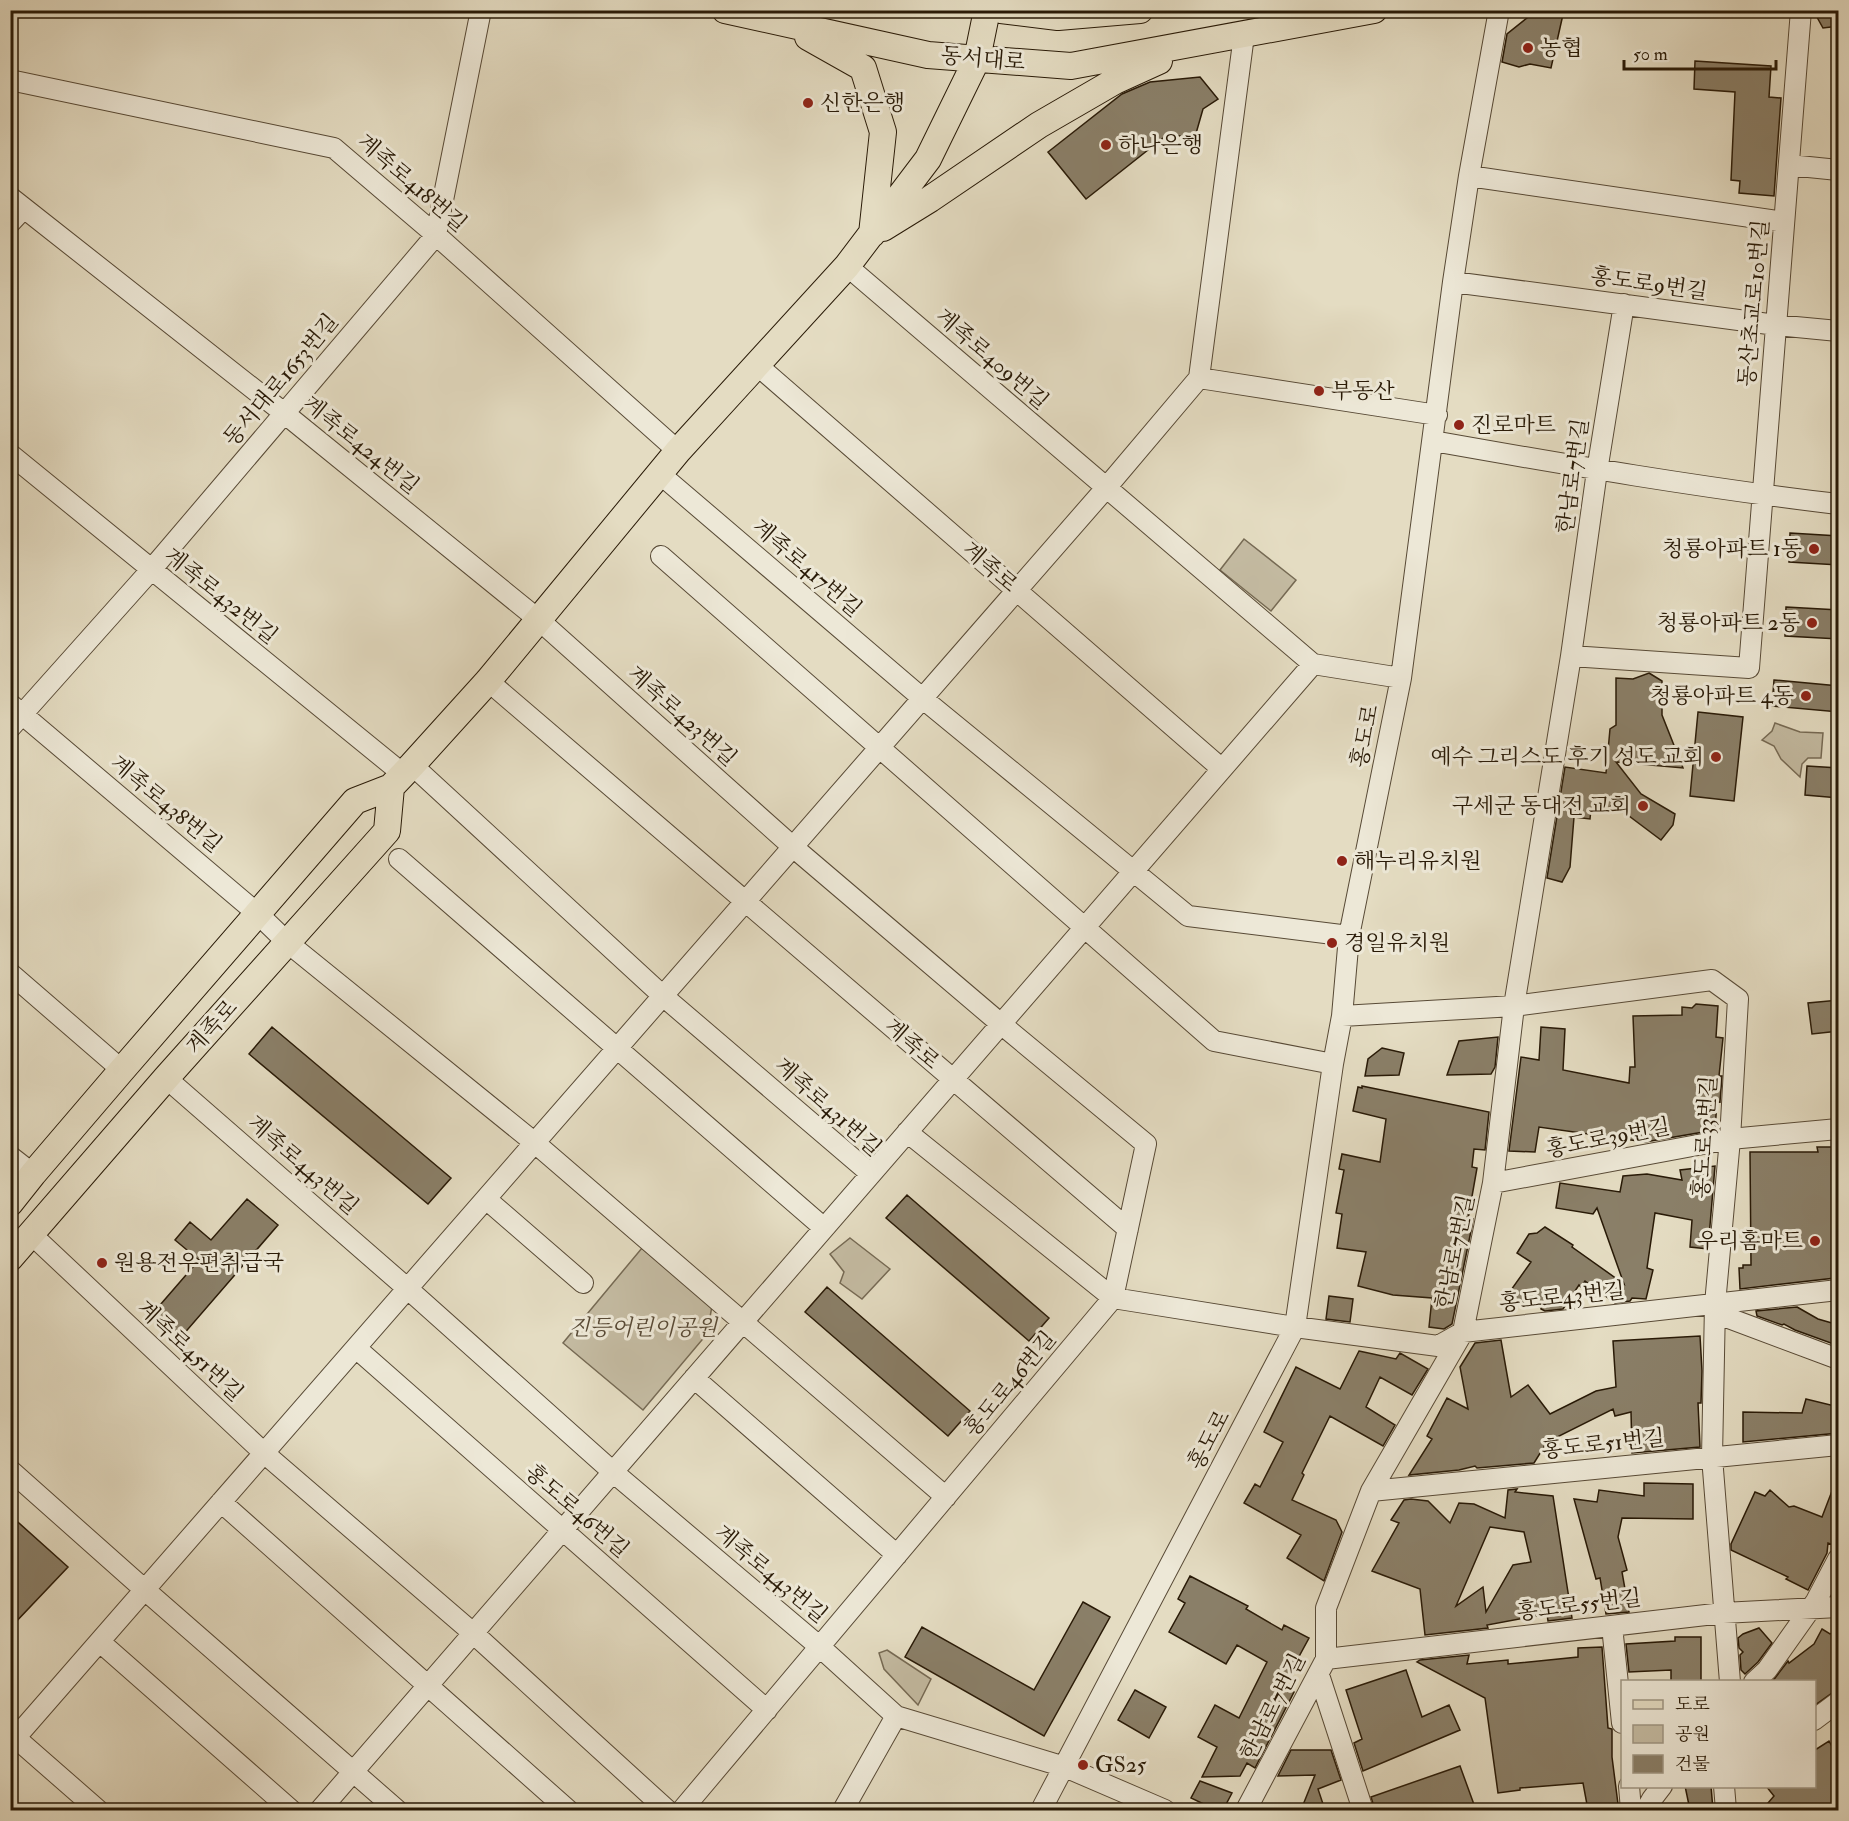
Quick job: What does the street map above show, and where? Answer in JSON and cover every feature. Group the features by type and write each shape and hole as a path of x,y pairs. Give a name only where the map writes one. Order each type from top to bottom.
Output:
{"main road":[{"name":"동서대로","path":"725,10 928,55 1071,66 1374,10"},
{"name":"계족로","path":"10,1203 355,801 402,775 488,681 678,451 847,266 928,159 977,59 987,10"},
{"path":"1000,10 1058,17 1140,10"},
{"path":"783,23 863,68 883,132 872,235"},
{"path":"872,235 930,200 1039,124 1115,81 1196,44"},
{"name":"계족로","path":"10,1258 166,1078 387,831 402,775"}],"street":[{"name":"동서대로1653번길","path":"14,715 151,570 436,234 481,10"},
{"name":"홍도로","path":"1041,1810 1296,1327 1342,1016 1349,936 1401,678 1453,282 1469,176 1499,10"},
{"path":"1801,10 1789,165 1839,170"},
{"path":"98,1810 12,1738 100,1642 1106,488 1199,378 1244,35"},
{"name":"계족로418번길","path":"10,80 334,148 436,234 678,451"},
{"name":"동산초교로10번길","path":"1571,656 1749,668 1789,165"},
{"path":"1469,176 1784,222"},
{"path":"10,223 17,202"},
{"name":"계족로424번길","path":"17,202 284,413 539,620"},
{"name":"계족로409번길","path":"847,266 1313,664"},
{"name":"홍도로9번길","path":"1453,282 1776,325 1839,331"},
{"name":"한남로7번길","path":"1246,1810 1322,1667 1326,1608 1371,1491 1463,1332 1493,1184 1514,1006 1571,656 1597,471 1624,304"},
{"name":"계족로","path":"757,365 1222,769"},
{"path":"1199,378 1437,415"},
{"path":"1433,441 1597,471 1839,504"},
{"name":"계족로432번길","path":"10,454 402,775"},
{"name":"계족로417번길","path":"660,474 922,698 1188,916 1349,936"},
{"path":"661,556 1214,1041 1333,1065"},
{"name":"계족로423번길","path":"539,620 793,847 1146,1144 1113,1298"},
{"path":"872,1174 1313,664 1401,678"},
{"name":"계족로","path":"488,681 953,1079"},
{"name":"계족로438번길","path":"14,715 535,1143 946,1497"},
{"name":"계족로431번길","path":"402,775 872,1174 613,1472"},
{"path":"399,859 824,1228"},
{"path":"10,973 122,1070"},
{"name":"홍도로33번길","path":"1342,1016 1514,1006 1712,980 1738,999 1730,1139 1715,1308 1712,1457 1730,1680"},
{"name":"계족로443번길","path":"166,1078 613,1472 820,1647 896,1716 1065,1767 1165,1810"},
{"path":"953,1079 1128,1229"},
{"name":"홍도로39번길","path":"1493,1184 1730,1139 1839,1129"},
{"path":"907,1132 1113,1298 1296,1327"},
{"path":"10,1156 33,1174"},
{"path":"486,1199 584,1283"},
{"name":"계족로451번길","path":"31,1234 264,1454 473,1633 667,1810"},
{"name":"홍도로43번길","path":"1296,1327 1438,1346 1463,1332 1715,1308 1839,1290"},
{"name":"홍도로46번길","path":"682,1810 1113,1298"},
{"path":"1715,1308 1839,1359"},
{"name":"홍도로46번길","path":"356,1348 767,1710"},
{"path":"694,1378 897,1555"},
{"name":"홍도로51번길","path":"1371,1491 1839,1445"},
{"path":"10,1470 397,1810"},
{"path":"320,1810 613,1472"},
{"path":"222,1502 568,1810"},
{"path":"1756,1680 1767,1670 1811,1609 1839,1559"},
{"name":"홍도로55번길","path":"1322,1667 1612,1626 1723,1613 1839,1607"},
{"path":"1612,1626 1621,1705"},
{"path":"100,1642 291,1810"},
{"path":"1322,1667 1363,1810"},
{"path":"1816,1719 1839,1702"},
{"path":"843,1810 896,1716"},
{"path":"1629,1788 1631,1810"},
{"path":"1646,1810 1660,1788"},
{"path":"1725,1788 1726,1810"}],"green space":[{"path":"1244,539 1296,580 1271,611 1220,570"},
{"path":"1775,723 1800,732 1823,733 1821,758 1808,758 1802,764 1800,777 1781,759 1774,746 1762,740 1772,731"},
{"path":"850,1238 890,1269 862,1299 840,1283 844,1272 830,1254"},
{"name":"진등어린이공원","path":"642,1248 712,1306 707,1334 643,1410 563,1343"},
{"path":"887,1650 931,1679 918,1705 884,1669 879,1653"}],"building":[{"name":"농협","path":"1564,10 1551,68 1530,64 1519,67 1502,62 1507,34 1532,14"},
{"path":"1813,10 1839,10 1839,26 1823,28"},
{"path":"1695,61 1771,66 1769,97 1781,98 1774,196 1739,193 1740,181 1731,180 1735,92 1694,89"},
{"name":"하나은행","path":"1200,77 1218,99 1203,109 1195,137 1167,135 1086,199 1048,152 1122,94 1150,82"},
{"name":"청룡아파트 1동","path":"1790,533 1839,536 1839,565 1789,562"},
{"name":"청룡아파트 2동","path":"1786,607 1839,610 1839,639 1785,636"},
{"path":"1649,673 1662,681 1662,715 1683,768 1616,762 1641,794 1675,814 1673,825 1661,840 1613,804 1606,811 1591,809 1590,819 1574,817 1570,867 1562,882 1547,878 1565,767 1606,773 1610,729 1616,725 1616,678 1633,679"},
{"name":"청룡아파트 4동","path":"1774,680 1839,686 1839,712 1772,706"},
{"name":"예수 그리스도 후기 성도 교회","path":"1698,712 1743,717 1734,801 1690,796"},
{"path":"1807,766 1839,768 1839,798 1805,795"},
{"path":"1839,1000 1839,1031 1812,1034 1808,1003"},
{"path":"1696,1004 1718,1006 1716,1037 1723,1038 1719,1076 1722,1076 1720,1102 1717,1101 1715,1130 1645,1142 1539,1127 1535,1152 1509,1151 1521,1057 1539,1060 1541,1027 1565,1029 1563,1070 1629,1083 1630,1067 1635,1067 1633,1016 1682,1015 1682,1007 1692,1008"},
{"path":"272,1027 451,1178 428,1204 249,1054"},
{"path":"1498,1037 1495,1067 1491,1074 1447,1075 1459,1041"},
{"path":"1382,1048 1404,1053 1399,1075 1365,1076 1368,1059"},
{"path":"1362,1086 1489,1112 1485,1150 1474,1149 1472,1167 1477,1168 1468,1219 1473,1219 1472,1226 1452,1324 1444,1329 1429,1327 1432,1298 1393,1295 1358,1286 1366,1252 1337,1248 1342,1214 1336,1213 1344,1170 1339,1169 1342,1154 1380,1162 1386,1119 1353,1111 1358,1087 1362,1088"},
{"path":"1817,1147 1839,1147 1839,1252 1832,1253 1835,1278 1740,1289 1739,1268 1743,1268 1743,1265 1751,1265 1750,1152 1818,1152"},
{"path":"1715,1166 1708,1249 1690,1247 1692,1220 1655,1213 1647,1268 1653,1270 1646,1299 1632,1298 1630,1301 1615,1303 1585,1281 1581,1287 1579,1285 1563,1309 1545,1311 1541,1307 1506,1297 1531,1262 1517,1253 1529,1234 1537,1233 1545,1227 1624,1284 1597,1208 1593,1214 1556,1208 1560,1183 1620,1192 1623,1176 1647,1174 1682,1180 1680,1170"},
{"path":"907,1195 1049,1318 1029,1341 886,1218"},
{"path":"247,1199 278,1225 182,1336 154,1312 199,1260 175,1240 190,1222 211,1240"},
{"path":"827,1287 970,1411 948,1436 805,1312"},
{"path":"1329,1296 1353,1299 1350,1322 1326,1319"},
{"path":"1797,1307 1818,1319 1839,1325 1839,1346 1757,1316 1756,1311"},
{"path":"1700,1336 1702,1371 1701,1403 1698,1403 1700,1447 1632,1453 1631,1412 1615,1416 1613,1409 1547,1442 1534,1463 1477,1468 1475,1466 1459,1470 1409,1475 1432,1439 1427,1436 1447,1398 1468,1409 1460,1367 1475,1343 1501,1340 1511,1397 1528,1385 1550,1414 1596,1391 1616,1387 1613,1341"},
{"path":"1359,1351 1396,1359 1400,1353 1428,1369 1412,1395 1380,1377 1366,1407 1395,1425 1383,1446 1330,1416 1302,1473 1304,1475 1292,1500 1336,1520 1342,1532 1324,1581 1287,1558 1301,1535 1244,1503 1255,1484 1260,1487 1283,1442 1264,1432 1296,1367 1340,1389"},
{"path":"1806,1399 1839,1407 1839,1433 1743,1442 1743,1412 1802,1413"},
{"path":"1837,1478 1839,1478 1839,1547 1828,1543 1827,1553 1808,1590 1786,1579 1788,1577 1731,1550 1731,1544 1755,1492 1765,1496 1770,1490 1789,1507 1794,1506 1822,1517"},
{"path":"1644,1483 1693,1484 1693,1519 1622,1518 1618,1537 1627,1570 1622,1572 1629,1612 1606,1614 1600,1578 1596,1579 1574,1499 1597,1502 1599,1490 1644,1496"},
{"path":"1517,1489 1515,1492 1553,1496 1572,1618 1548,1621 1547,1614 1487,1625 1488,1628 1425,1635 1420,1589 1372,1571 1399,1523 1391,1520 1404,1500 1411,1499 1428,1501 1450,1523 1459,1503 1474,1504 1505,1518 1508,1490","holes":["1490,1527 1524,1532 1531,1562 1513,1565 1486,1612 1483,1587 1456,1606"]},
{"path":"10,1515 68,1567 10,1628"},
{"path":"1190,1576 1248,1606 1246,1609 1282,1630 1284,1625 1309,1638 1283,1686 1294,1692 1255,1768 1247,1763 1240,1776 1202,1777 1217,1747 1198,1737 1215,1705 1239,1718 1267,1662 1237,1645 1226,1664 1169,1632 1185,1603 1178,1599"},
{"path":"1083,1602 1110,1617 1044,1736 905,1657 922,1627 1034,1690"},
{"path":"1759,1628 1772,1643 1758,1662 1745,1674 1741,1670 1740,1655 1743,1652 1739,1648 1738,1638"},
{"path":"1822,1629 1830,1634 1839,1630 1839,1688 1816,1704 1816,1680 1774,1680 1788,1661 1789,1663 1814,1644"},
{"path":"1675,1637 1701,1637 1701,1680 1671,1680 1671,1670 1629,1672 1626,1644 1675,1641"},
{"path":"1602,1647 1608,1728 1612,1729 1612,1757 1618,1804 1611,1805 1612,1810 1588,1810 1583,1783 1520,1788 1520,1790 1498,1793 1485,1698 1417,1662 1469,1655 1467,1664 1508,1660 1508,1664 1578,1657 1578,1648"},
{"path":"1406,1670 1422,1717 1449,1705 1460,1730 1363,1771 1354,1743 1362,1739 1346,1690"},
{"path":"1135,1690 1166,1707 1149,1738 1118,1720"},
{"path":"1829,1741 1834,1750 1839,1748 1839,1810 1762,1810 1774,1796 1768,1788 1816,1788 1816,1749"},
{"path":"1291,1750 1331,1750 1341,1780 1318,1789 1325,1810 1301,1810 1315,1775 1278,1776"},
{"path":"1460,1766 1476,1810 1375,1810 1371,1797"},
{"path":"1200,1781 1232,1793 1223,1810 1216,1810 1191,1798"},
{"path":"1685,1788 1711,1788 1713,1810 1690,1810"}],"place":[{"name":"농협","path":"1528,48"},
{"name":"신한은행","path":"808,103"},
{"name":"하나은행","path":"1106,145"},
{"name":"부동산","path":"1319,391"},
{"name":"진로마트","path":"1459,425"},
{"name":"청룡아파트 1동","path":"1814,549"},
{"name":"청룡아파트 2동","path":"1812,623"},
{"name":"청룡아파트 4동","path":"1806,696"},
{"name":"예수 그리스도 후기 성도 교회","path":"1716,757"},
{"name":"구세군 동대전 교회","path":"1643,806"},
{"name":"해누리유치원","path":"1342,861"},
{"name":"경일유치원","path":"1332,943"},
{"name":"우리홈마트","path":"1815,1241"},
{"name":"원용전우편취급국","path":"102,1263"},
{"name":"GS25","path":"1083,1765"}]}
